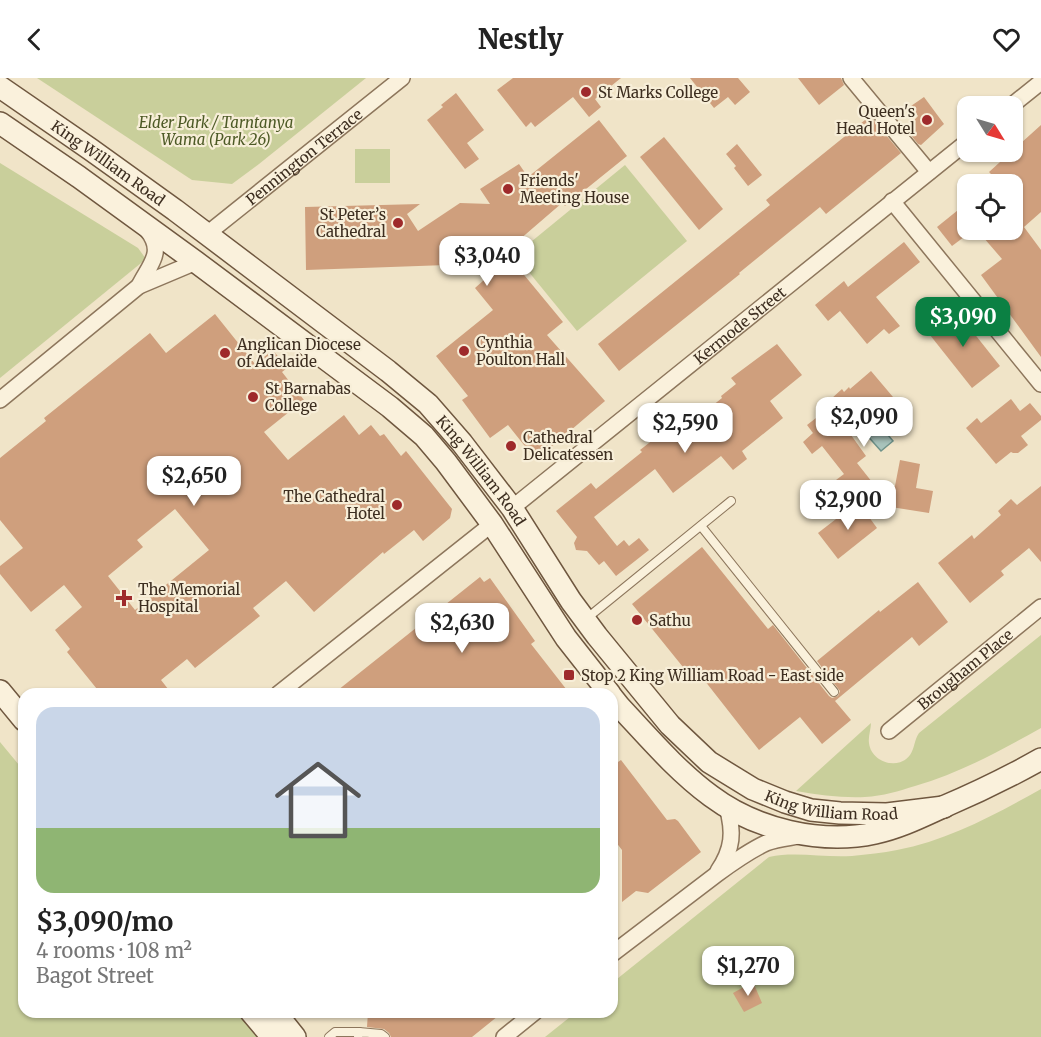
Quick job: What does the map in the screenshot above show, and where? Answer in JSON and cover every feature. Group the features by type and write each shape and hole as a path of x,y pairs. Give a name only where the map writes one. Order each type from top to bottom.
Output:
{"main road":[{"name":"King William Road","path":"0,87 207,234 428,404 462,443 512,508 585,620 670,726 709,762 746,786 811,810 861,815 944,807"},
{"name":"King William Road","path":"0,123 196,262 424,436 492,524 567,638 605,688"},
{"path":"144,225 183,239 207,234"},
{"path":"0,691 18,713"},
{"name":"King William Road","path":"618,704 685,776 727,807 772,835 808,834 846,837 873,834 944,807 997,783 1041,759"},
{"path":"746,786 769,803 774,813 772,835"},
{"path":"256,1018 272,1037"},
{"path":"280,1018 296,1037"}],"street":[{"name":"Pennington Terrace","path":"207,234 402,78"},
{"path":"851,78 929,172"},
{"path":"1023,96 1041,82"},
{"name":"Kermode Street","path":"512,508 957,150"},
{"path":"892,201 1041,384"},
{"path":"139,286 154,257 156,245 144,225"},
{"path":"0,400 139,286 196,262"},
{"path":"286,688 492,524"},
{"name":"Brougham Place","path":"889,731 1041,607"},
{"path":"717,874 727,856 731,838 731,822 727,807"},
{"path":"618,949 772,835"},
{"path":"504,1037 528,1018"}],"lane":[{"path":"585,620 731,501"},
{"path":"700,526 834,692"},
{"path":"328,1037 335,1032 358,1035 381,1034 385,1037"}],"green space":[{"name":"Elder Park / Tarntanya Wama (Park 26)","path":"37,78 366,78 232,184 192,180"},
{"path":"355,149 390,149 390,183 355,183"},
{"path":"0,163 138,248 146,259 0,378"},
{"path":"625,165 687,241 577,331 515,255"},
{"path":"1041,635 1041,728 964,768 932,781 891,793 848,797 796,791 871,723 869,743 875,755 892,763 905,760 912,752 919,733"},
{"path":"0,742 18,764 18,1018 245,1018 261,1037 0,1037"},
{"path":"1041,789 1041,1037 545,1037 569,1018 618,1018 618,978 769,857 779,855 852,856 892,851 916,846 954,833"}],"water":[{"path":"877,422 893,441 881,451 865,433"}],"building":[{"path":"513,78 621,78 595,99 601,107 589,117 573,97 535,127 531,122 526,127 497,90"},
{"path":"690,78 738,78 750,92 735,105 728,97 714,108"},
{"path":"798,78 841,78 844,85 819,105"},
{"path":"456,93 484,130 467,143 479,159 465,169 427,120"},
{"name":"Queen's Head Hotel","path":"924,97 944,124 921,145 906,129 918,116 911,106"},
{"path":"870,116 901,153 826,214 820,207 619,371 598,344 770,205 766,200"},
{"path":"599,120 627,156 565,206 562,203 505,252 563,322 547,335 605,401 536,460 508,425 490,438 462,400 468,396 436,356 493,310 475,288 503,263 306,270 305,207 420,204 407,214 418,231 460,203 490,204 480,189 519,164 528,177"},
{"path":"1041,125 1041,212 1024,227 1041,250 1041,357 981,275 1002,259 986,240 1023,240 1023,174 991,174 989,172 1000,162 1023,162 1023,141"},
{"path":"664,137 723,209 699,230 640,157"},
{"path":"737,144 762,175 748,186 726,154"},
{"path":"957,211 957,240 960,240 952,246 937,227"},
{"path":"904,242 920,262 876,297 900,326 889,334 884,329 867,344 840,311 828,321 815,305 844,281 848,287"},
{"path":"954,308 1000,366 972,388 926,330"},
{"path":"215,314 255,364 273,350 287,368 282,372 304,400 264,432 288,460 344,415 359,435 371,425 380,436 384,434 401,456 406,451 452,509 450,518 423,541 414,530 384,554 383,552 314,612 286,581 253,608 260,616 195,668 187,659 161,680 167,688 96,688 67,652 70,649 55,630 82,607 64,585 31,612 0,574 0,566 23,548 0,520 0,458 46,421 44,418 150,333 166,353","holes":["175,509 209,550 135,610 108,576 143,547 137,540"]},
{"path":"777,344 802,375 770,401 783,418 742,451 747,459 733,470 721,456 673,493 655,469 594,517 617,546 624,540 629,546 639,538 649,550 616,576 604,561 599,565 587,551 576,550 574,543 577,537 556,511 591,483 596,489 672,425 678,433 736,384 731,378"},
{"path":"871,371 893,397 851,435 866,456 857,463 872,482 895,486 900,460 920,464 916,488 933,491 929,513 891,507 881,493 869,503 851,500 836,480 844,474 822,446 812,454 803,442 813,433 807,425 834,404 831,399 842,389 844,392 849,387 850,389"},
{"path":"1011,399 1020,411 1030,403 1041,416 1041,420 1021,436 1028,445 1018,453 1011,452 996,464 966,428 977,418 981,423"},
{"path":"1041,486 1041,562 1029,548 1001,571 1004,575 970,603 938,563 972,535 974,539 1001,515 998,511 1011,499 1017,505"},
{"path":"858,502 877,528 838,559 818,533"},
{"path":"702,547 768,629 773,625 832,698 838,696 840,691 817,661 879,610 880,612 918,582 948,622 919,646 912,637 835,701 851,720 822,744 800,717 759,750 694,667 687,672 632,604"},
{"path":"480,577 484,582 490,578 535,641 531,644 565,688 341,688"},
{"path":"621,760 667,820 678,821 701,852 648,893 636,891 622,902 622,850 618,845 618,762"},
{"path":"753,982 762,1003 744,1012 733,993"},
{"path":"368,1018 496,1018 472,1037 391,1037 384,1029 367,1027"}],"place":[{"name":"St Marks College","path":"586,92"},
{"name":"Queen's Head Hotel","path":"927,120"},
{"name":"Friends' Meeting House","path":"508,189"},
{"name":"St Peter’s Cathedral","path":"398,223"},
{"name":"Cynthia Poulton Hall","path":"464,351"},
{"name":"Anglican Diocese of Adelaide","path":"225,353"},
{"name":"St Barnabas College","path":"253,397"},
{"name":"Cathedral Delicatessen","path":"511,446"},
{"name":"The Cathedral Hotel","path":"397,505"},
{"name":"The Memorial Hospital","path":"124,598"},
{"name":"Sathu","path":"637,620"},
{"name":"Stop 2 King William Road - East side","path":"569,675"}]}
